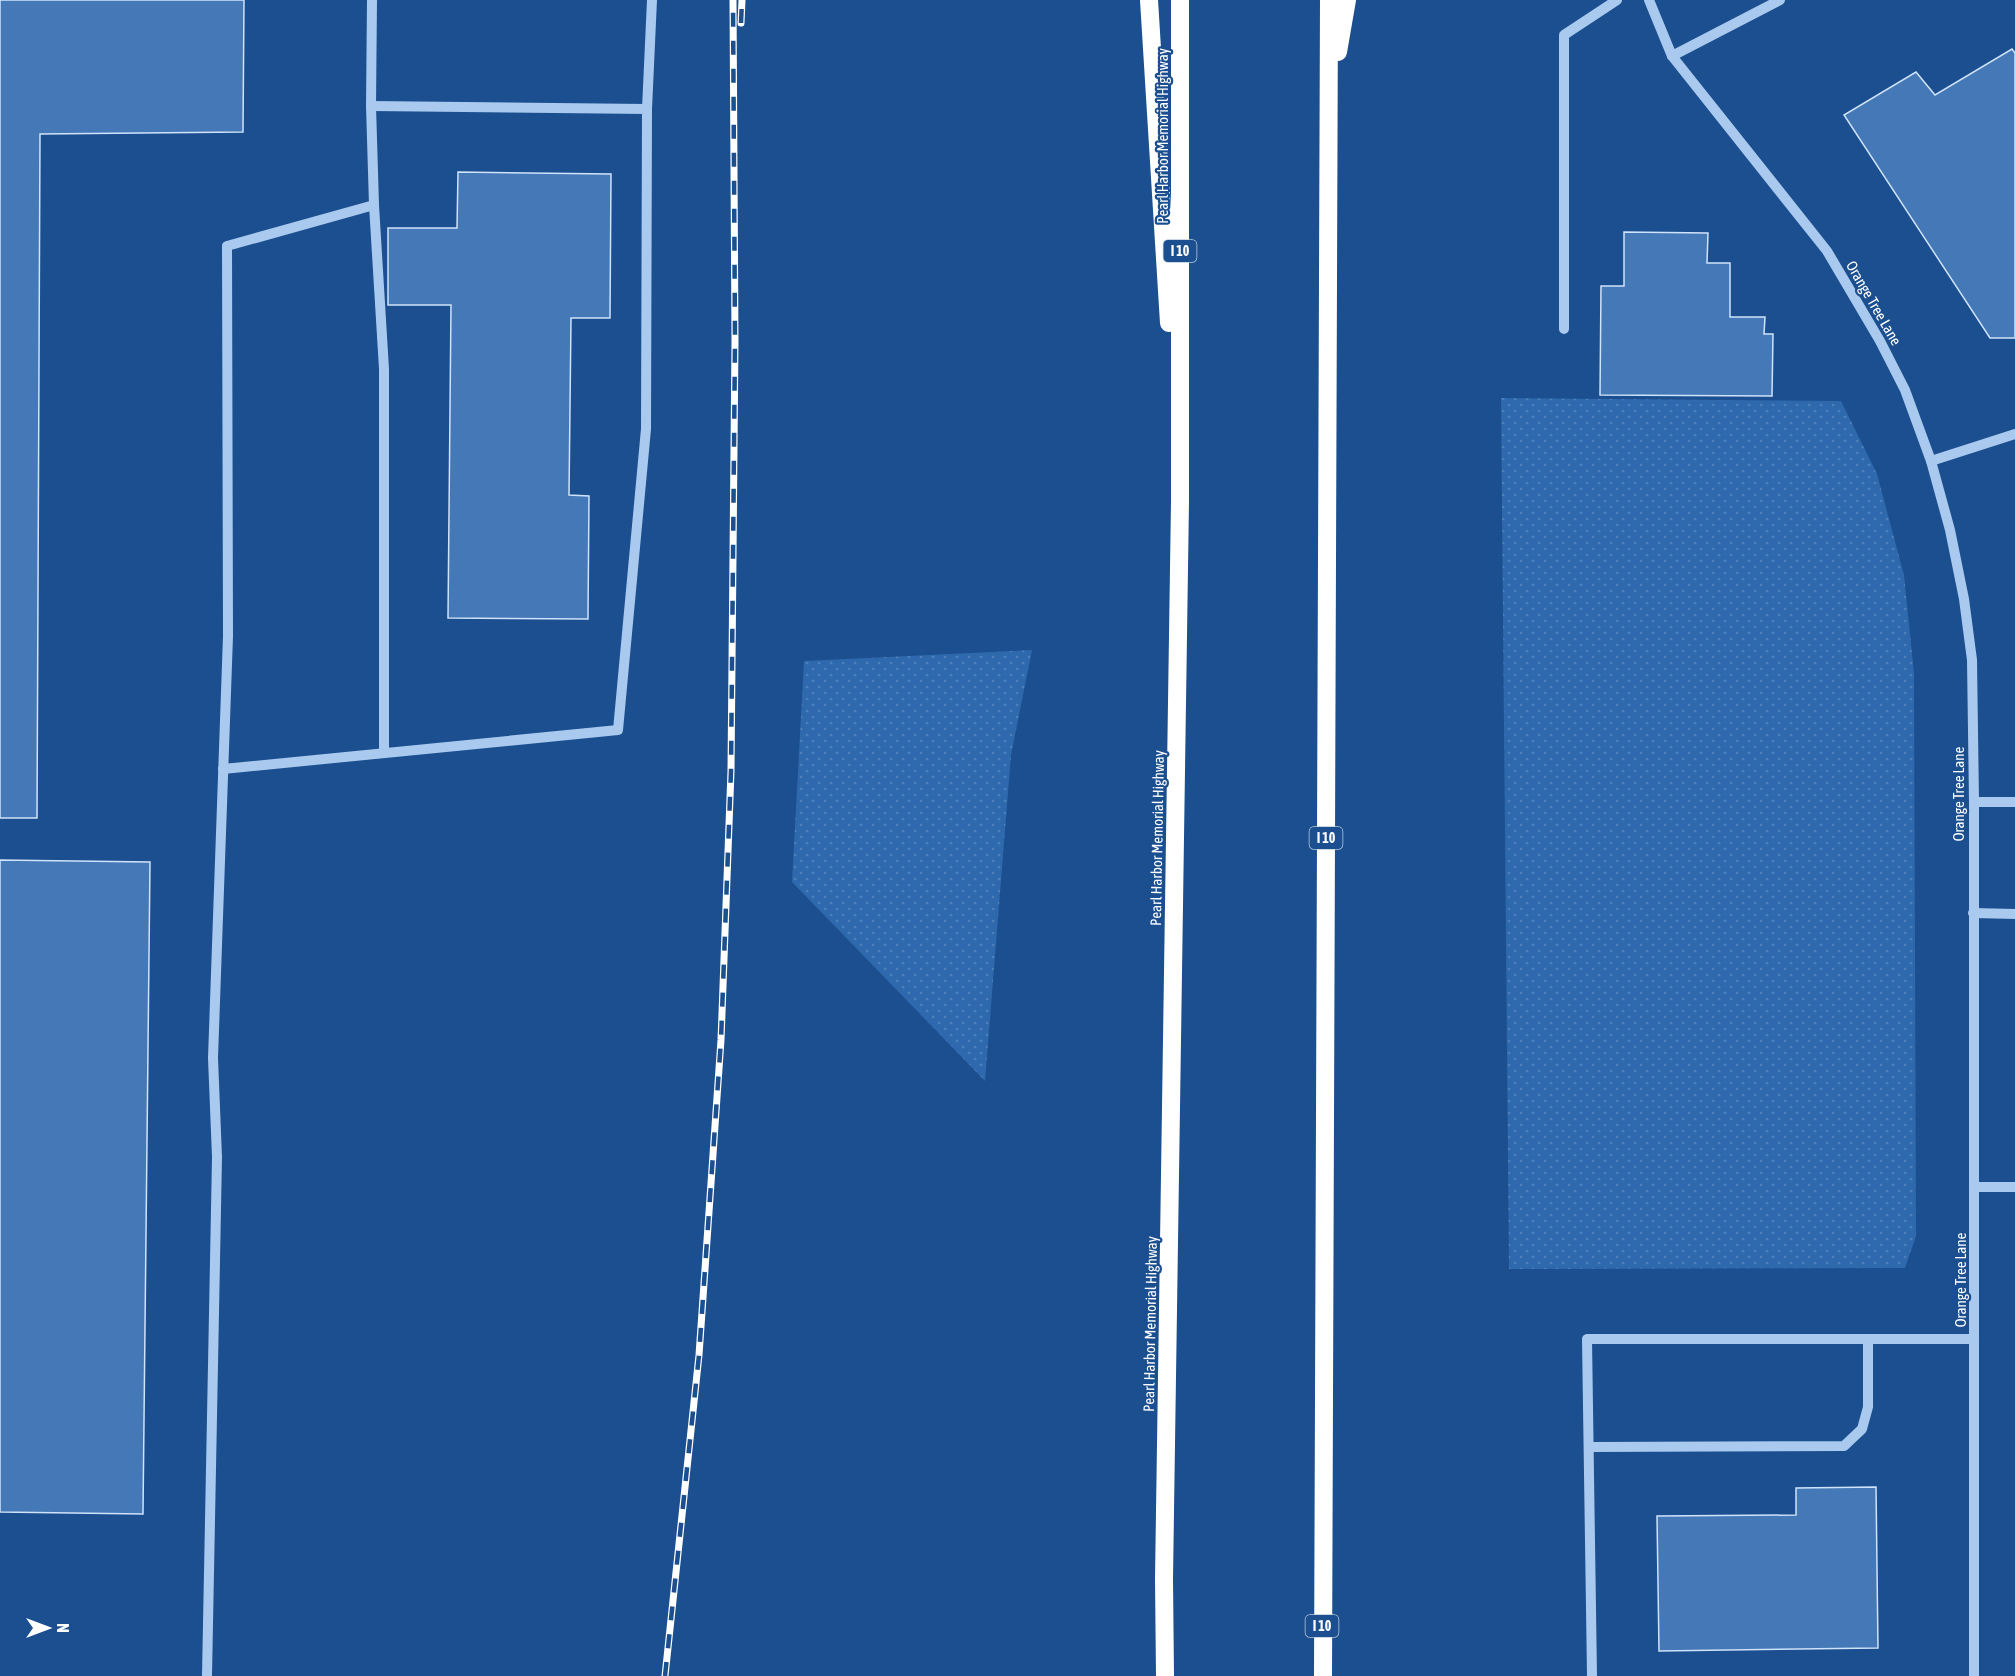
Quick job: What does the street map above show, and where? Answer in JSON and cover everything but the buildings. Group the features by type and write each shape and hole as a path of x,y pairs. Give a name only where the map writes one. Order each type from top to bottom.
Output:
{"highway":[{"path":"1149,0 1180,501"},
{"name":"Pearl Harbor Memorial Highway","path":"1165,1676 1164,1579 1180,501 1180,0"},
{"name":"I 10","path":"1323,1676 1329,0"},
{"path":"1329,98 1347,0"}],"street":[{"path":"372,0 370,106 384,369 384,753"},
{"path":"223,769 618,730 646,429 647,109 652,0"},
{"path":"1564,330 1564,35 1617,0"},
{"name":"Orange Tree Lane","path":"1649,0 1672,56 1827,251 1880,341 1905,390 1931,461 1950,530 1964,599 1972,660 1974,801 1974,1676"},
{"path":"1672,56 1780,0"},
{"path":"370,106 647,109"},
{"path":"207,1676 217,1156 213,1058 228,636 227,246 374,205"},
{"path":"1931,461 2015,434"},
{"path":"1974,801 2015,802"},
{"path":"1973,913 2015,914"},
{"path":"1975,1187 2015,1187"},
{"path":"1592,1676 1587,1339 1974,1339"},
{"path":"1589,1447 1844,1446 1862,1429 1868,1407 1868,1339"}],"shaded area":[{"path":"1501,398 1841,401 1877,474 1904,575 1914,673 1916,1236 1905,1268 1509,1269"},
{"path":"1032,650 1011,755 985,1081 792,882 804,661"}],"railway":[{"path":"665,1676 699,1355 721,1040 731,771 735,341 733,0"},
{"path":"741,23 742,0"}]}
